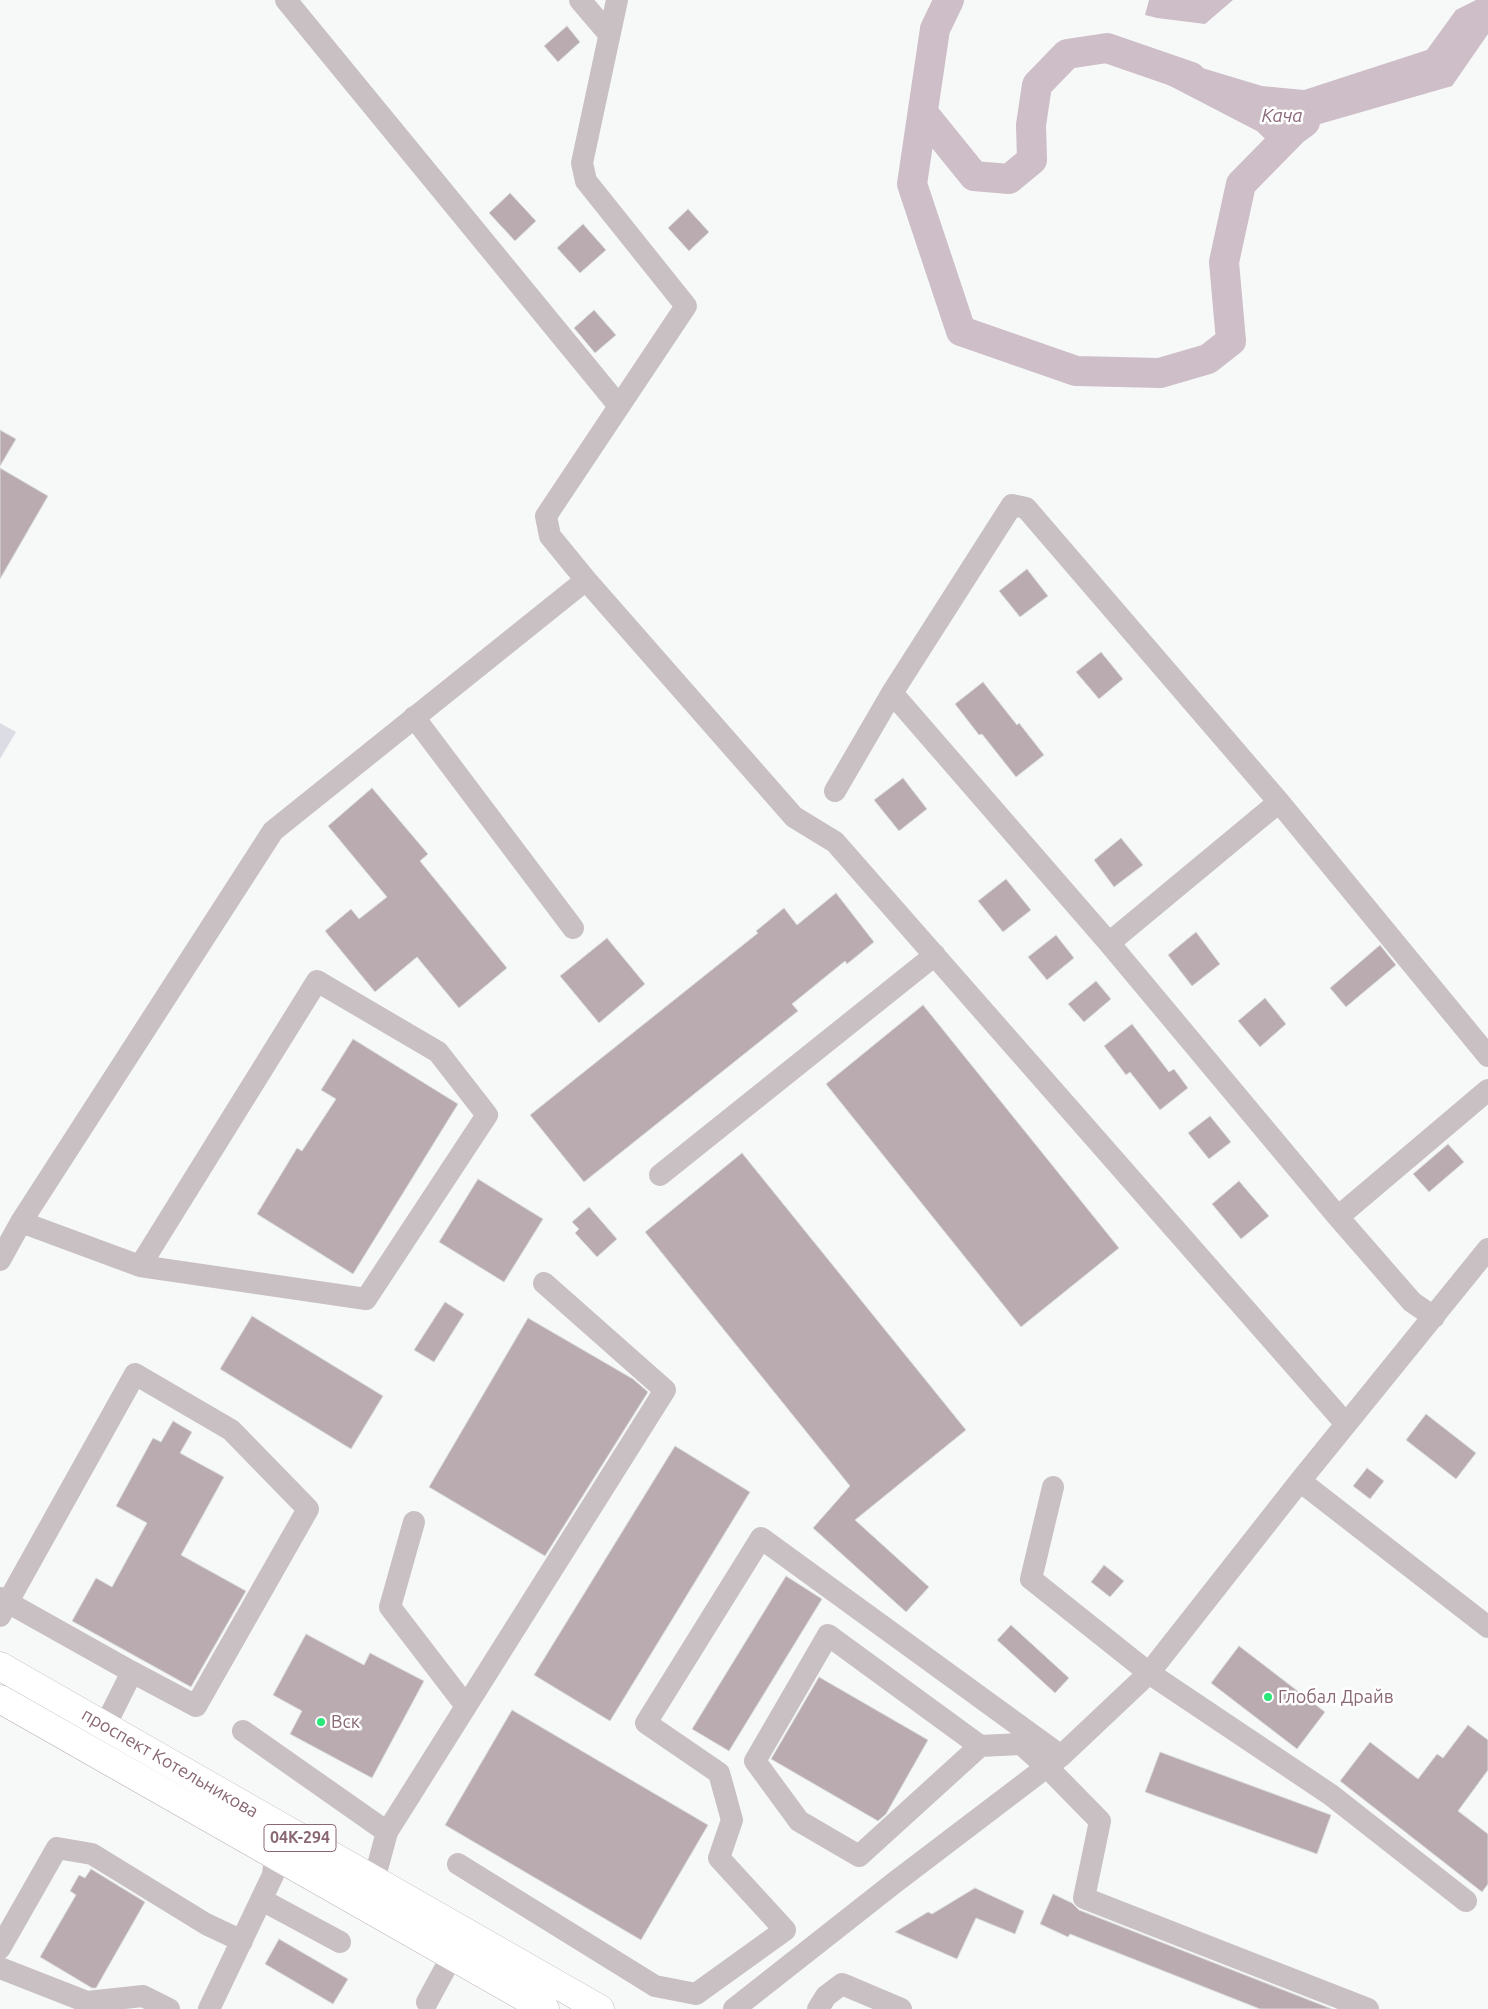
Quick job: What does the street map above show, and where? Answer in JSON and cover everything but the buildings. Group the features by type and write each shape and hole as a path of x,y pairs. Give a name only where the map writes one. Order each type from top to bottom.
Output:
{"highway":[{"name":"проспект Котельникова","path":"0,1666 600,2009"},
{"name":"проспект Котельникова","path":"0,1699 545,2009"}],"street":[{"path":"286,0 619,406"},
{"path":"580,0 609,34"},
{"path":"617,0 582,163 586,181 686,306 546,516 550,536 586,580 794,817 835,842 1346,1424"},
{"path":"835,791 892,693 1012,505 1026,508 1279,802 1488,1056"},
{"path":"0,1260 21,1222 273,831 586,580"},
{"path":"892,693 1109,943 1338,1217 1412,1302 1434,1317"},
{"path":"414,717 574,928"},
{"path":"1109,943 1279,802"},
{"path":"660,1175 935,955"},
{"path":"21,1222 140,1266 366,1299 487,1115 438,1052 317,981 140,1266"},
{"path":"1338,1217 1488,1090"},
{"path":"734,2009 894,1883 1054,1762 1149,1673 1300,1481 1488,1249"},
{"path":"374,1880 387,1832 665,1390 544,1283"},
{"path":"135,1374 231,1430 308,1509 196,1706 132,1672 3,1606 135,1374"},
{"path":"1300,1481 1488,1627"},
{"path":"1053,1487 1031,1579 1149,1673 1331,1795 1466,1901"},
{"path":"414,1522 390,1607 466,1706"},
{"path":"458,1864 655,1986 663,1988 696,1994 785,1930 719,1858 732,1820 719,1773 646,1723 761,1538 1054,1762 1100,1821 1084,1898 1368,2009"},
{"path":"980,1746 859,1856 799,1821 756,1761 828,1635 980,1746 1022,1744 1054,1762"},
{"path":"105,1726 132,1672"},
{"path":"243,1731 387,1832"},
{"path":"0,1948 57,1848 92,1854 206,1924 242,1942"},
{"path":"209,2009 273,1875 275,1856"},
{"path":"262,1900 340,1942"},
{"path":"426,2002 452,1956"},
{"path":"0,1968 87,2002 143,1996 168,2009"},
{"path":"818,2009 826,1996 842,1984 901,2009"}],"shaded area":[{"path":"0,723 16,732 0,759"}],"water":[{"path":"1149,0 1233,0 1205,24 1145,15"},
{"name":"Кача","path":"1476,0 1488,0 1488,34 1452,86 1313,126 1282,155 1257,131 1149,75 1156,54 1262,86 1304,90 1427,50 1456,10"}],"waterway":[{"name":"Кача","path":"949,0 935,29 912,184 961,331 1076,371 1160,373 1208,359 1231,341 1224,262 1241,184 1294,130 1305,122"},
{"name":"Кача","path":"923,113 974,176 1009,179 1032,160 1031,125 1037,85 1067,54 1107,48 1191,77"}],"place":[{"name":"Глобал Драйв","path":"1268,1697"},
{"name":"Вск","path":"321,1722"}]}
